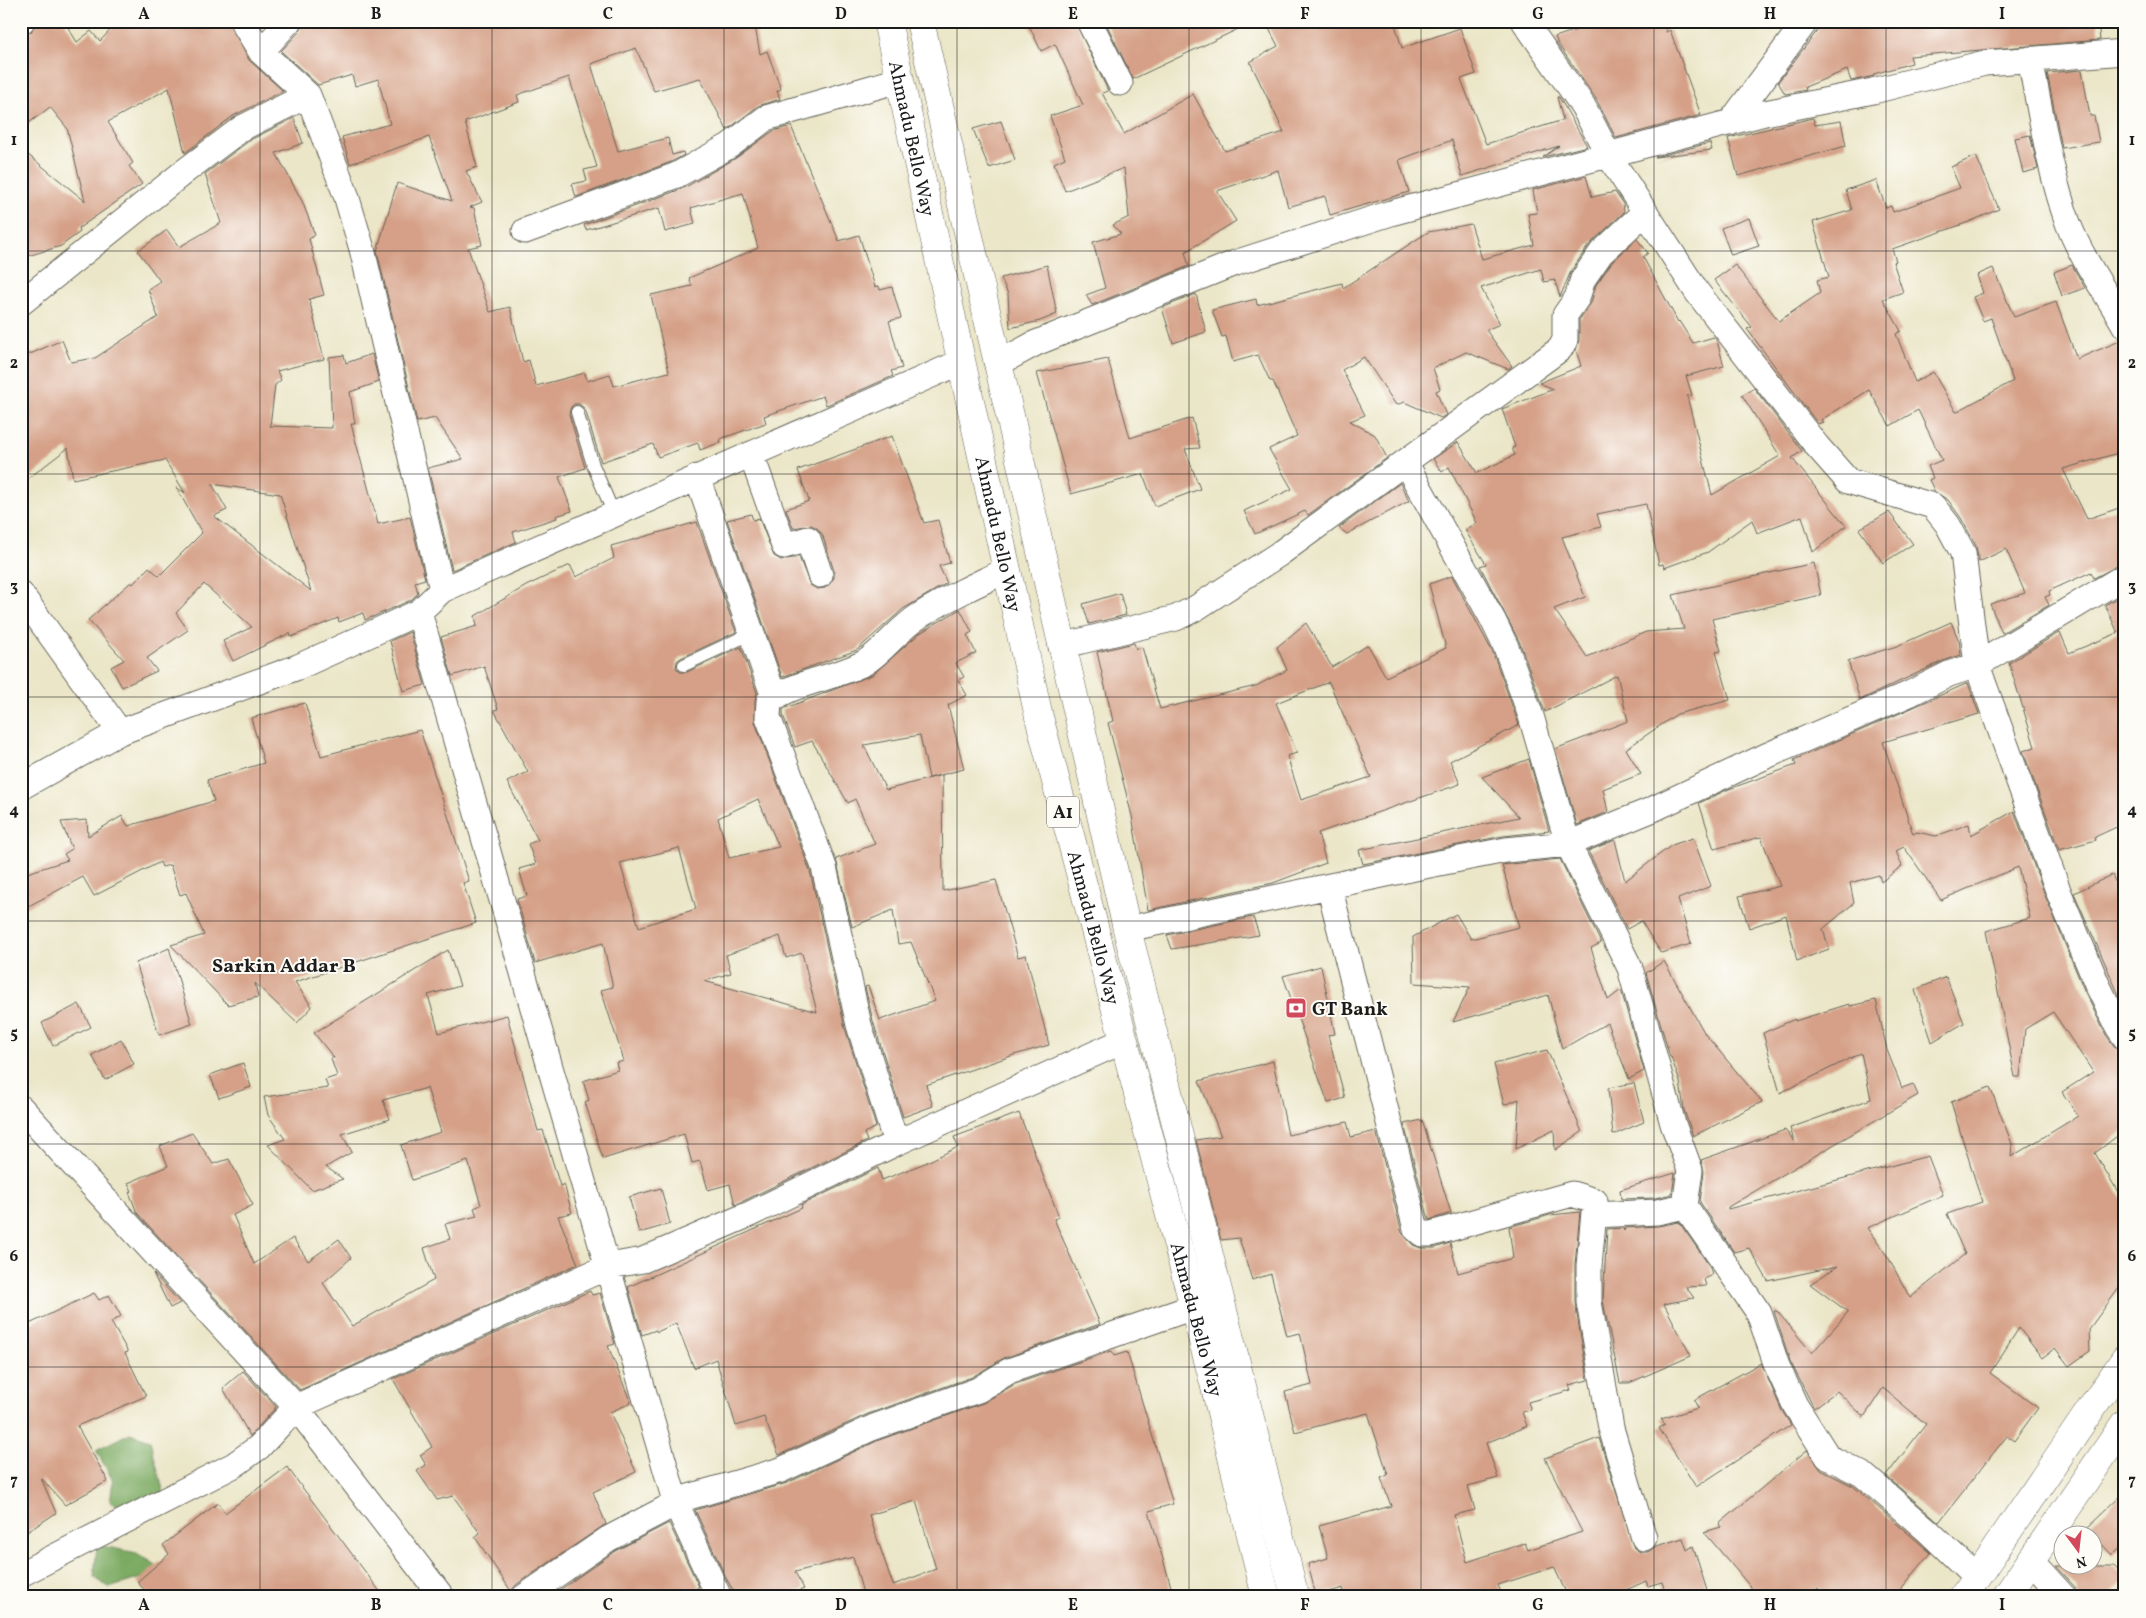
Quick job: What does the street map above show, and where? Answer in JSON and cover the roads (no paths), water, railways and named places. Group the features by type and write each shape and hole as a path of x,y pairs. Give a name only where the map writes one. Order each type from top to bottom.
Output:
{"main road":[{"name":"Ahmadu Bello Way","path":"887,21 1039,717 1194,1307 1266,1597"},
{"name":"Ahmadu Bello Way","path":"920,21 1060,646 1127,929 1295,1597"},
{"path":"1970,1587 2125,1359"},
{"path":"2006,1597 2125,1423"}],"street":[{"path":"242,21 261,52 308,94 346,195 362,249 442,590"},
{"path":"261,52 288,21"},
{"path":"1089,21 1120,83"},
{"path":"1524,21 1583,106 1609,156 1697,292 1817,446 1848,481 1933,506 1948,525 1963,553 1977,665 2059,893 2097,984 2118,1027 2125,1037"},
{"path":"1730,123 1806,21"},
{"path":"997,364 1036,344 1236,263 1391,213 1609,156 1661,140 1985,63 2125,52"},
{"path":"2030,59 2046,145 2068,223 2090,269 2125,326"},
{"path":"524,231 677,175 729,146 766,118 899,80"},
{"path":"21,303 185,171 242,128 308,94"},
{"path":"1060,646 1176,618 1196,608 1280,554 1560,349 1565,340 1565,315 1577,298 1583,279 1601,253 1646,212"},
{"path":"21,787 120,732 298,667 419,612 442,590 961,362"},
{"path":"752,454 784,546 808,539 820,575"},
{"path":"1406,462 1506,647 1531,716 1568,844 1630,968 1673,1124 1690,1170 1685,1206 1759,1313 1777,1366 1795,1405 1812,1428 1828,1457 1862,1474 1927,1530 1970,1587"},
{"path":"697,477 774,697"},
{"path":"896,1143 859,1025 824,867 768,717 769,701 784,690 845,673 874,657 891,638 918,616 1007,570"},
{"path":"1127,929 1506,850 1568,844 1651,810 1949,674 1977,665 2125,576"},
{"path":"21,594 120,732"},
{"path":"419,612 675,1500 720,1597"},
{"path":"1329,886 1416,1229 1422,1234 1431,1234 1572,1194 1596,1201 1589,1266 1589,1302 1598,1362 1603,1373 1611,1428 1644,1538"},
{"path":"21,1574 234,1466 260,1447 296,1407 609,1266 643,1260 750,1214 896,1143 1123,1041"},
{"path":"21,1108 296,1407 442,1597"},
{"path":"1594,1215 1657,1212 1685,1206"},
{"path":"524,1597 608,1539 665,1509 675,1500 781,1470 874,1427 978,1390 1009,1371 1194,1307"},
{"path":"2030,1561 2064,1597"}],"lane":[{"path":"578,412 592,465 614,514"},
{"path":"684,664 752,633"}],"place":[{"name":"GT Bank","path":"1296,1008"}],"district":[{"name":"Sarkin Addar B","path":"284,965"}]}
